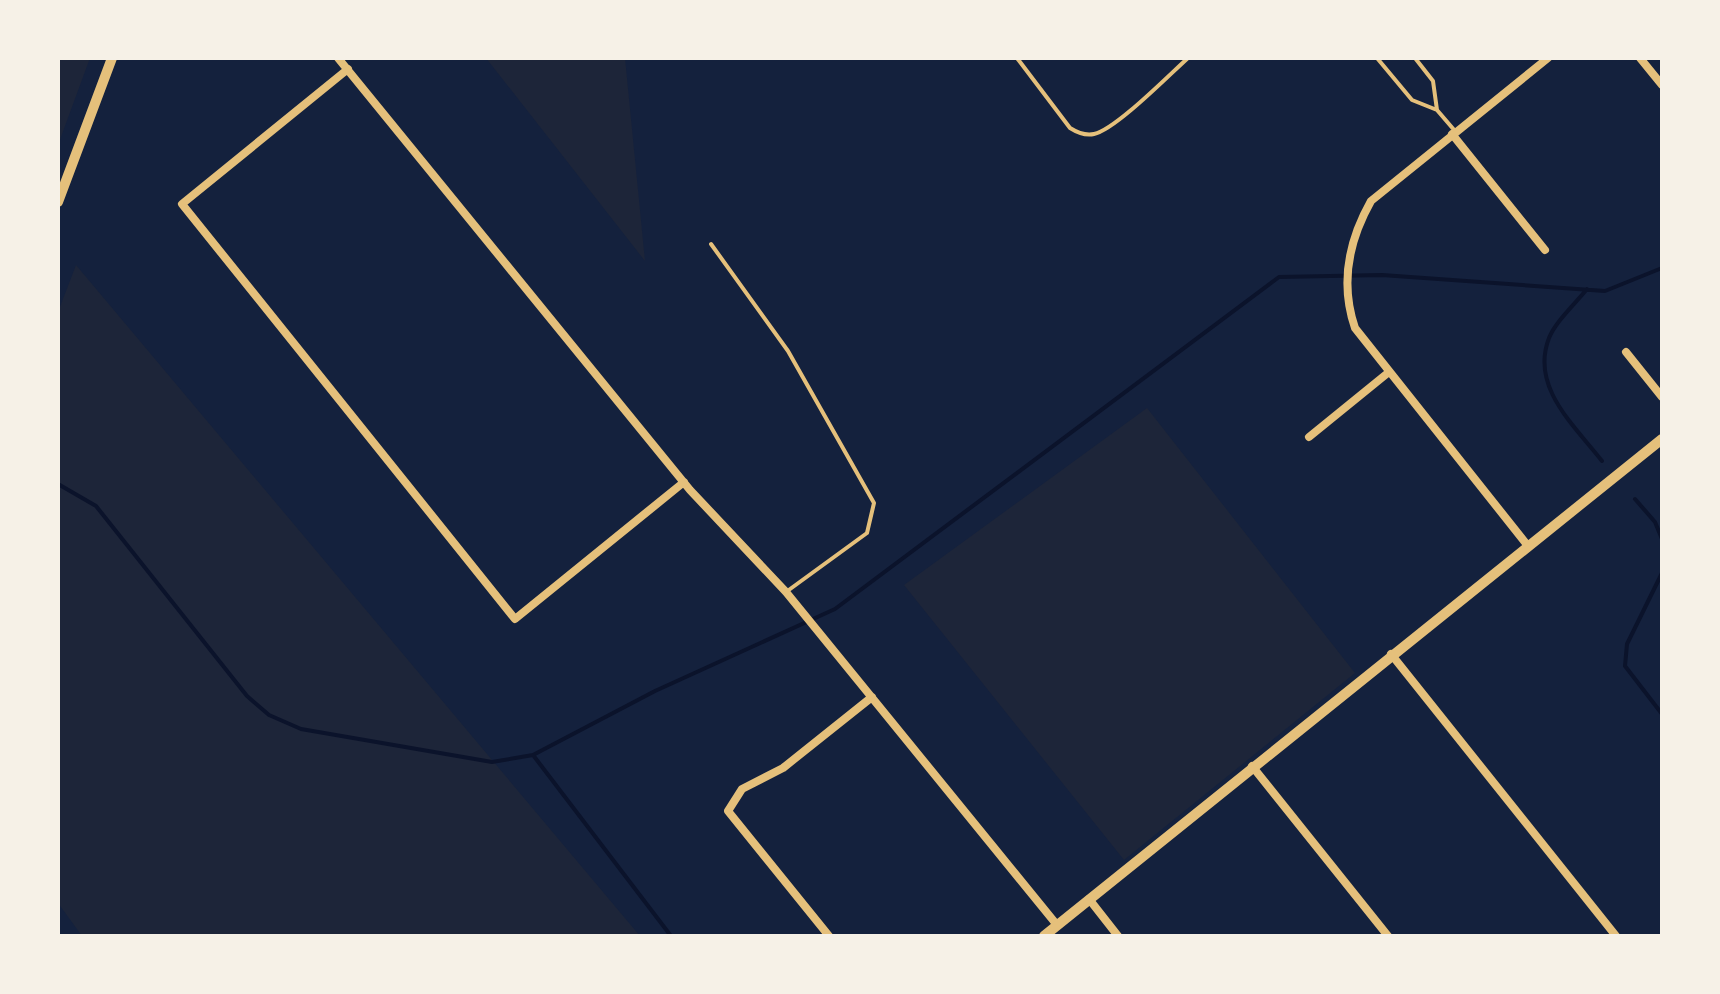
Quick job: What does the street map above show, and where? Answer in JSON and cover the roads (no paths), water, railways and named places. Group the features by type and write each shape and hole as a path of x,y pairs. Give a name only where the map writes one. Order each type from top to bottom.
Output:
{"street":[{"path":"58,202 112,58"},
{"path":"338,58 684,482 797,605 1057,925"},
{"path":"1528,546 1355,328 1349,310 1348,260 1358,225 1371,201 1548,58"},
{"path":"1640,58 1662,85"},
{"path":"348,69 182,204 515,619 684,482"},
{"path":"1454,133 1545,250"},
{"path":"1626,352 1662,397"},
{"path":"1309,437 1389,372"},
{"path":"1044,936 1662,439"},
{"path":"1391,654 1616,936"},
{"path":"829,936 728,811 742,789 783,768 872,697"},
{"path":"1252,766 1388,936"},
{"path":"1089,899 1118,936"}],"lane":[{"path":"1017,58 1070,128 1079,134 1092,135 1109,128 1188,58"},
{"path":"1377,58 1412,100 1437,110"},
{"path":"1415,58 1433,81 1437,110 1454,133"},
{"path":"711,244 788,351 874,503 867,533 786,592"}],"waterway":[{"path":"58,484 96,506 247,696 269,715 301,729 492,762 533,755 655,691 835,609 1279,277 1382,275 1605,291 1662,268"},
{"path":"1587,289 1552,332 1545,356 1545,373 1558,404 1602,461"},
{"path":"1635,499 1655,522 1662,539"},
{"path":"1662,573 1627,644 1625,666 1662,714"},
{"path":"533,755 671,936"}]}
